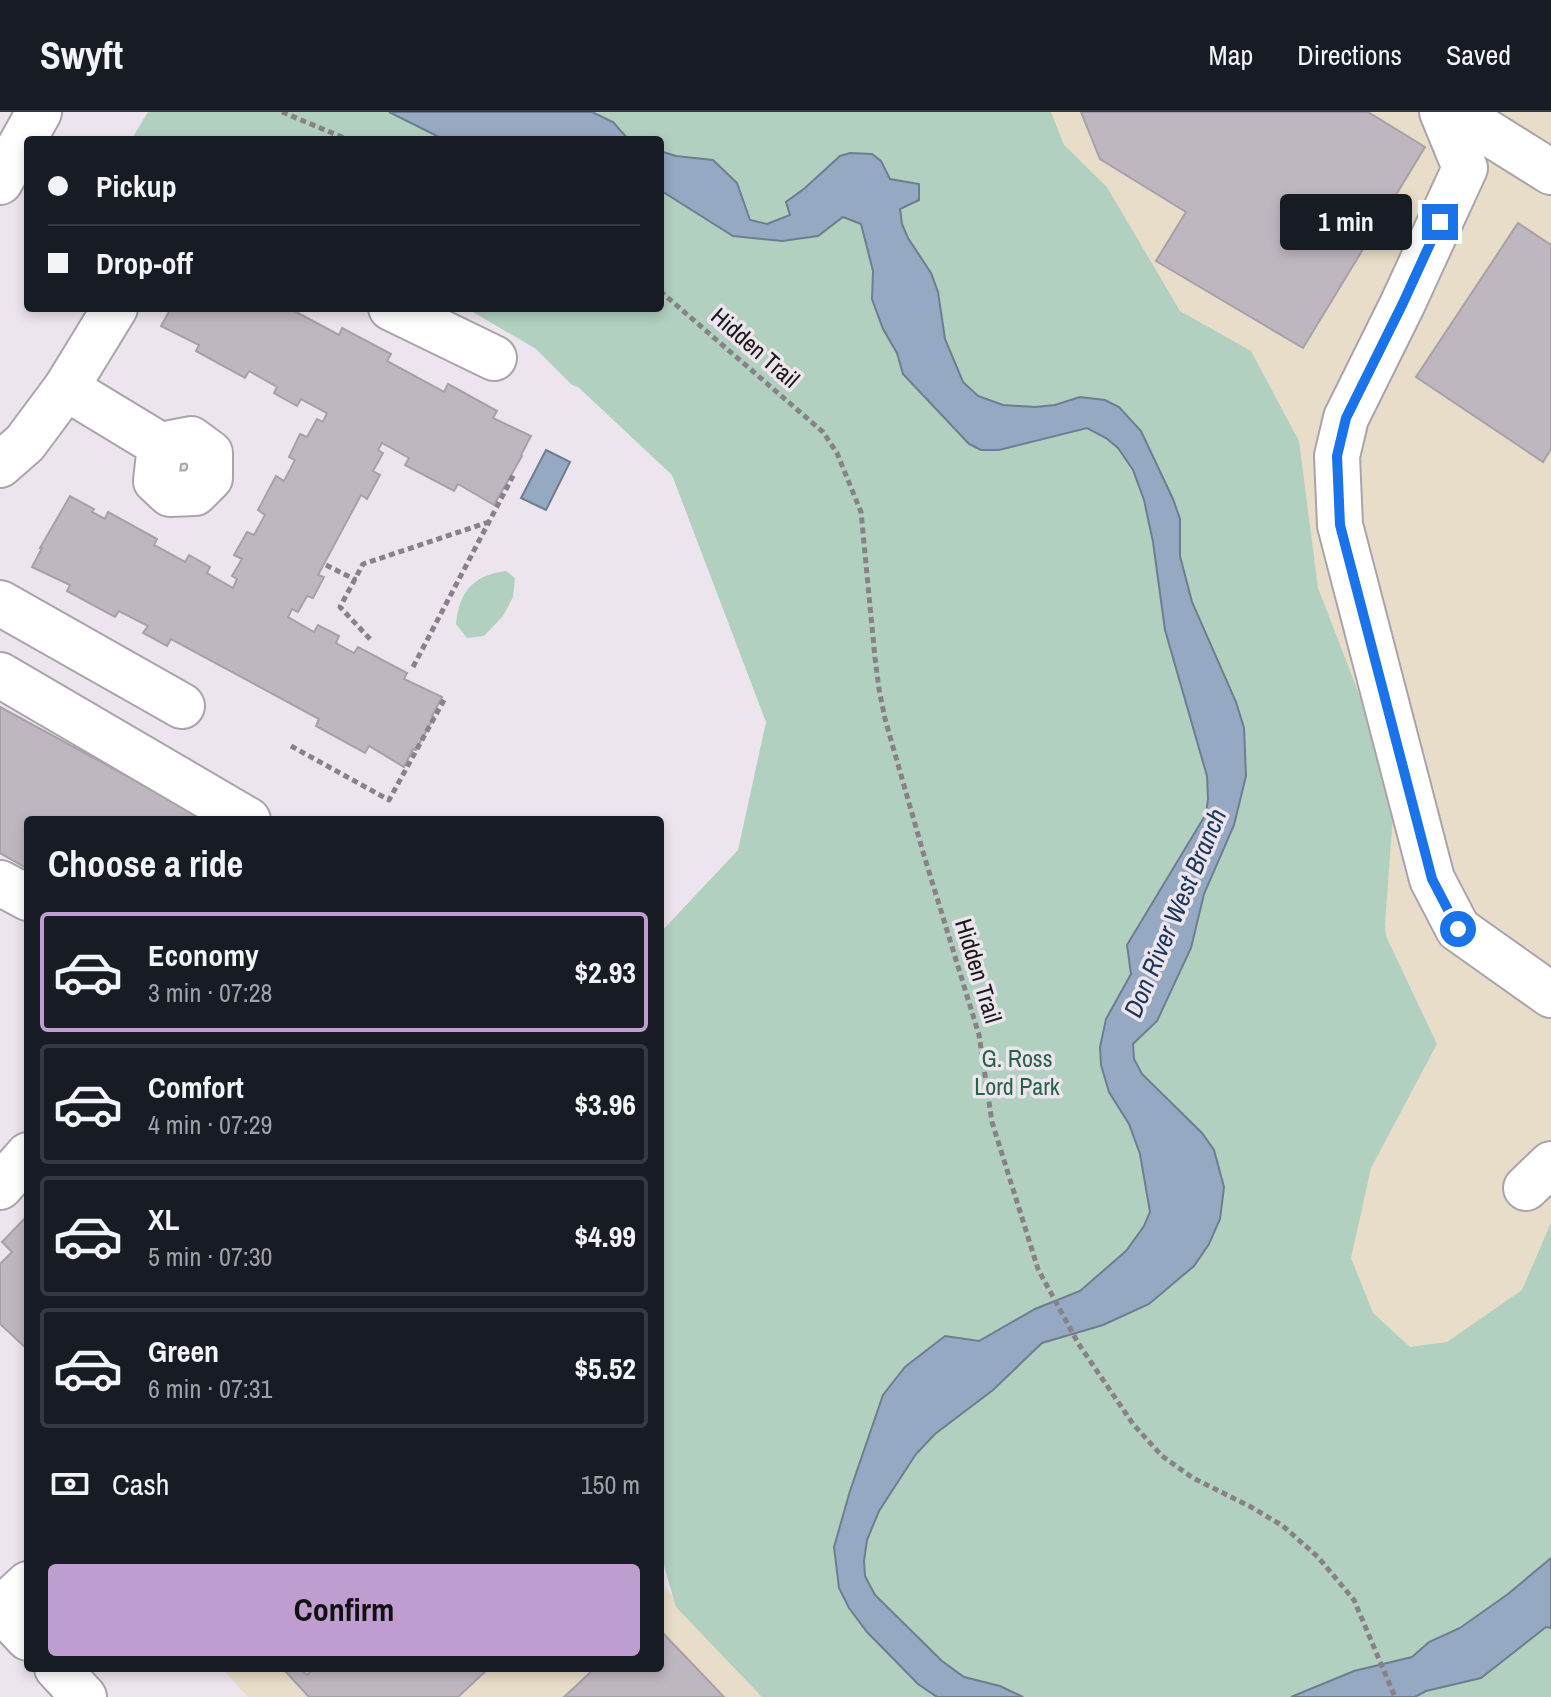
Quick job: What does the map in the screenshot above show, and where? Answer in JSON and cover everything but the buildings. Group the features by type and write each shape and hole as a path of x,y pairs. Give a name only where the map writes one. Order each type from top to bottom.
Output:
{"main road":[{"path":"26,136 39,112"},
{"path":"1442,112 1465,168 1346,418 1337,456 1340,525 1432,879 1458,929 1551,995"},
{"path":"1455,112 1551,172"},
{"path":"0,182 24,139"},
{"path":"0,465 25,443 66,388 113,312"},
{"path":"399,312 494,358"},
{"path":"66,388 160,445"},
{"path":"0,603 182,706"},
{"path":"0,675 241,816"},
{"path":"0,883 24,896"},
{"path":"0,1187 24,1160"},
{"path":"24,1588 0,1609 24,1634"},
{"path":"61,1672 84,1697"}],"path":[{"path":"282,112 339,136"},
{"name":"Hidden Trail","path":"664,294 823,432 849,480 861,512 875,658 885,719 979,1035 992,1122 1038,1269 1078,1343 1133,1424 1162,1456 1193,1478 1283,1526 1318,1557 1354,1600 1395,1697"},
{"path":"413,667 514,474"},
{"path":"370,639 340,607 363,564 489,522"},
{"path":"326,565 356,580"},
{"path":"291,746 389,800 444,700"}],"shaded area":[{"path":"1051,112 1551,112 1551,1291 1449,1363 1365,1340 1318,1265 1437,1044 1386,936 1373,795 1316,581 1299,441 1157,299 1085,198"},
{"path":"664,1586 771,1697 248,1697 225,1672 664,1672"}],"green space":[{"name":"G. Ross Lord Park","path":"148,112 1051,112 1064,145 1107,187 1180,311 1251,351 1299,441 1318,588 1395,787 1386,936 1437,1044 1371,1168 1351,1258 1373,1313 1410,1347 1447,1342 1522,1290 1551,1223 1551,1697 762,1697 676,1607 664,1565 664,929 738,850 766,722 672,475 536,349 473,312 664,312 664,136 133,136"},
{"path":"506,571 515,578 513,597 503,616 484,636 467,638 456,624 464,594 485,576"}],"water":[{"path":"389,112 592,112 613,122 625,136 437,136"},
{"name":"Don River West Branch","path":"664,152 713,160 737,183 750,220 767,224 790,215 786,202 840,156 850,153 872,154 881,161 890,179 919,184 919,200 900,209 902,224 931,273 938,292 945,339 963,382 978,396 1003,405 1055,405 1080,397 1105,400 1119,407 1141,431 1180,519 1180,556 1192,602 1236,702 1244,728 1246,776 1234,825 1204,894 1191,948 1157,1021 1133,1044 1134,1059 1142,1074 1202,1133 1214,1150 1224,1187 1220,1219 1209,1244 1194,1266 1149,1304 1103,1325 1042,1343 993,1390 935,1434 916,1454 879,1511 867,1540 865,1576 875,1595 942,1661 964,1677 1000,1686 1023,1697 937,1697 918,1684 867,1632 849,1608 839,1588 834,1547 883,1395 905,1367 945,1336 979,1341 1035,1309 1080,1291 1126,1251 1144,1226 1150,1212 1140,1154 1129,1124 1109,1092 1101,1065 1100,1047 1106,1019 1131,974 1127,945 1206,814 1207,776 1165,630 1144,500 1133,470 1118,448 1087,428 999,450 981,450 969,444 903,374 897,353 883,329 872,299 873,271 861,224 843,217 818,236 782,241 733,236 664,193"},
{"path":"546,450 570,462 546,510 521,498"},
{"path":"1551,1558 1551,1628 1546,1627 1481,1678 1426,1691 1415,1697 1291,1697 1354,1671 1412,1657 1429,1642 1460,1628 1508,1594"}],"route":[{"path":"1440,222 1346,418 1337,456 1340,525 1432,879 1458,929"}]}
